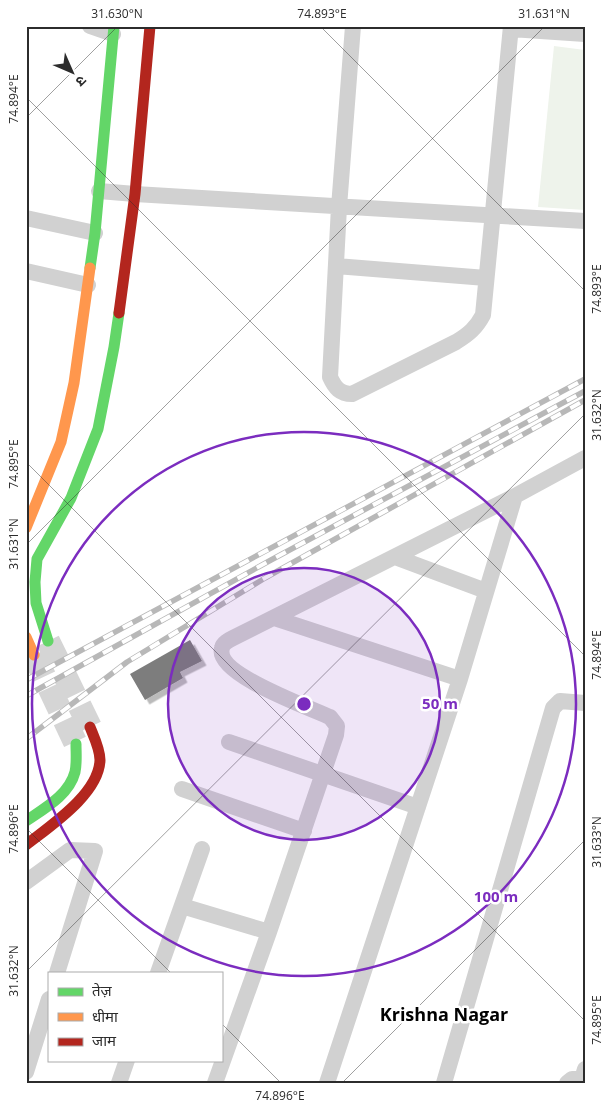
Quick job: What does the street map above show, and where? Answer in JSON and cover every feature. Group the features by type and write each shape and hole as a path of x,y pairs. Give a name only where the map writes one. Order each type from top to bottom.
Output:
{"street":[{"path":"26,528 61,442 74,383 95,233 114,30 90,26"},
{"path":"48,641 36,603 35,582 38,559 70,498 98,429 114,348 135,194 150,26"},
{"path":"353,26 339,207 330,377 336,389 344,394 352,394 470,334 478,326 483,315 511,28 585,34"},
{"path":"99,191 585,221"},
{"path":"26,218 95,233"},
{"path":"336,266 486,278"},
{"path":"26,271 88,285"},
{"path":"215,1083 304,831 336,736 337,726 330,717 252,683 239,674 223,656 222,648 224,644 585,458"},
{"path":"327,1083 460,679 514,496"},
{"path":"395,557 486,591"},
{"path":"274,618 460,679"},
{"path":"26,637 34,655"},
{"path":"444,1083 553,708 560,701 585,702"},
{"path":"26,845 76,803 89,790 95,779 100,763 90,727"},
{"path":"229,742 418,807"},
{"path":"26,821 63,793 72,780 75,771 76,744"},
{"path":"182,789 304,831"},
{"path":"158,972 202,849"},
{"path":"26,882 70,850 95,851 57,972"},
{"path":"182,906 269,932"},
{"path":"26,1072 48,1002"},
{"path":"120,1083 127,1062"},
{"path":"567,1083 572,1079 582,1079 585,1069"}],"shaded area":[{"path":"554,46 585,50 585,210 538,207"}],"building":[{"path":"190,640 202,661 180,672 183,678 145,700 130,674"}],"tunnel":[{"path":"48,641 90,727"},
{"path":"34,655 76,744"}],"railway":[{"path":"26,680 585,379"},
{"path":"26,696 271,560 585,391"},
{"path":"26,739 127,662 265,578 585,400"}],"traffic: fast":[{"path":"90,268 95,233 114,26"},
{"path":"48,641 36,603 37,559 71,498 98,429 119,313"},
{"path":"26,821 48,806 67,788 75,772 76,744"}],"traffic: slow":[{"path":"26,528 61,442 74,383 90,268"},
{"path":"26,637 34,655"}],"traffic: jam":[{"path":"119,313 135,194 150,26"},
{"path":"26,845 72,808 91,785 98,773 100,756 90,727"}],"district":[{"name":"Krishna Nagar","path":"444,1015"}]}
